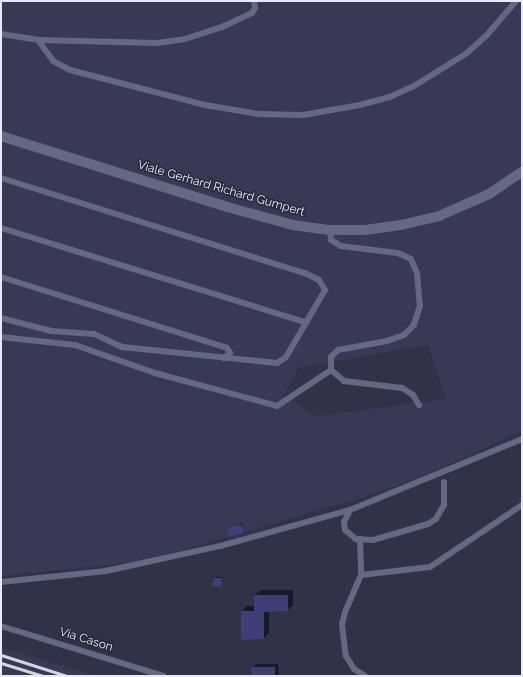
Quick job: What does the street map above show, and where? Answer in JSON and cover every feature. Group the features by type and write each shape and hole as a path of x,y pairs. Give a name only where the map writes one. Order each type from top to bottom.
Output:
{"street":[{"name":"Viale Gerhard Richard Gumpert","path":"1,136 234,209 293,225 330,230 365,230 401,225 439,216 488,194 522,172"}],"lane":[{"path":"1,34 38,40 157,43 185,39 222,27 252,13 256,8 254,1"},
{"path":"38,40 53,62 76,72 159,94 240,111 303,115 360,105 390,97 414,86 467,53 486,36 516,1"},
{"path":"1,178 310,275 322,283 325,290 307,323 281,362 224,358 122,347 90,333 51,330 1,318"},
{"path":"1,228 307,323"},
{"path":"330,230 331,240 341,246 398,253 411,259 417,273 420,306 414,325 404,335 387,341 338,350 331,357 330,370"},
{"path":"1,277 227,348 230,353 224,358"},
{"path":"1,337 75,345 155,373 277,406 330,370"},
{"path":"330,370 344,381 402,388 413,395 419,405"},
{"path":"1,582 106,571 220,546 350,510 522,439"},
{"path":"350,510 344,526 347,533 360,539 382,539 428,524 436,519 444,504 444,482"},
{"path":"361,574 430,568 522,505"},
{"path":"360,539 361,574 345,612 342,625 346,656 354,669 365,676"},
{"name":"Via Cason","path":"1,626 164,676"}],"shaded area":[{"path":"1,1 522,1 522,431 428,474 368,496 145,561 1,576","holes":["428,345 446,399 316,416 284,395 298,368"]},
{"path":"1,647 86,673 96,676 1,676"}],"building":[{"path":"241,524 244,533 230,537 227,527"},
{"path":"214,578 222,578 221,587 213,586"},
{"path":"254,595 288,595 288,611 264,612 264,639 241,640 241,611 254,611"},
{"path":"251,667 275,667 275,676 252,676"}],"railway":[{"path":"1,655 67,676"},
{"path":"1,663 43,676"}]}
